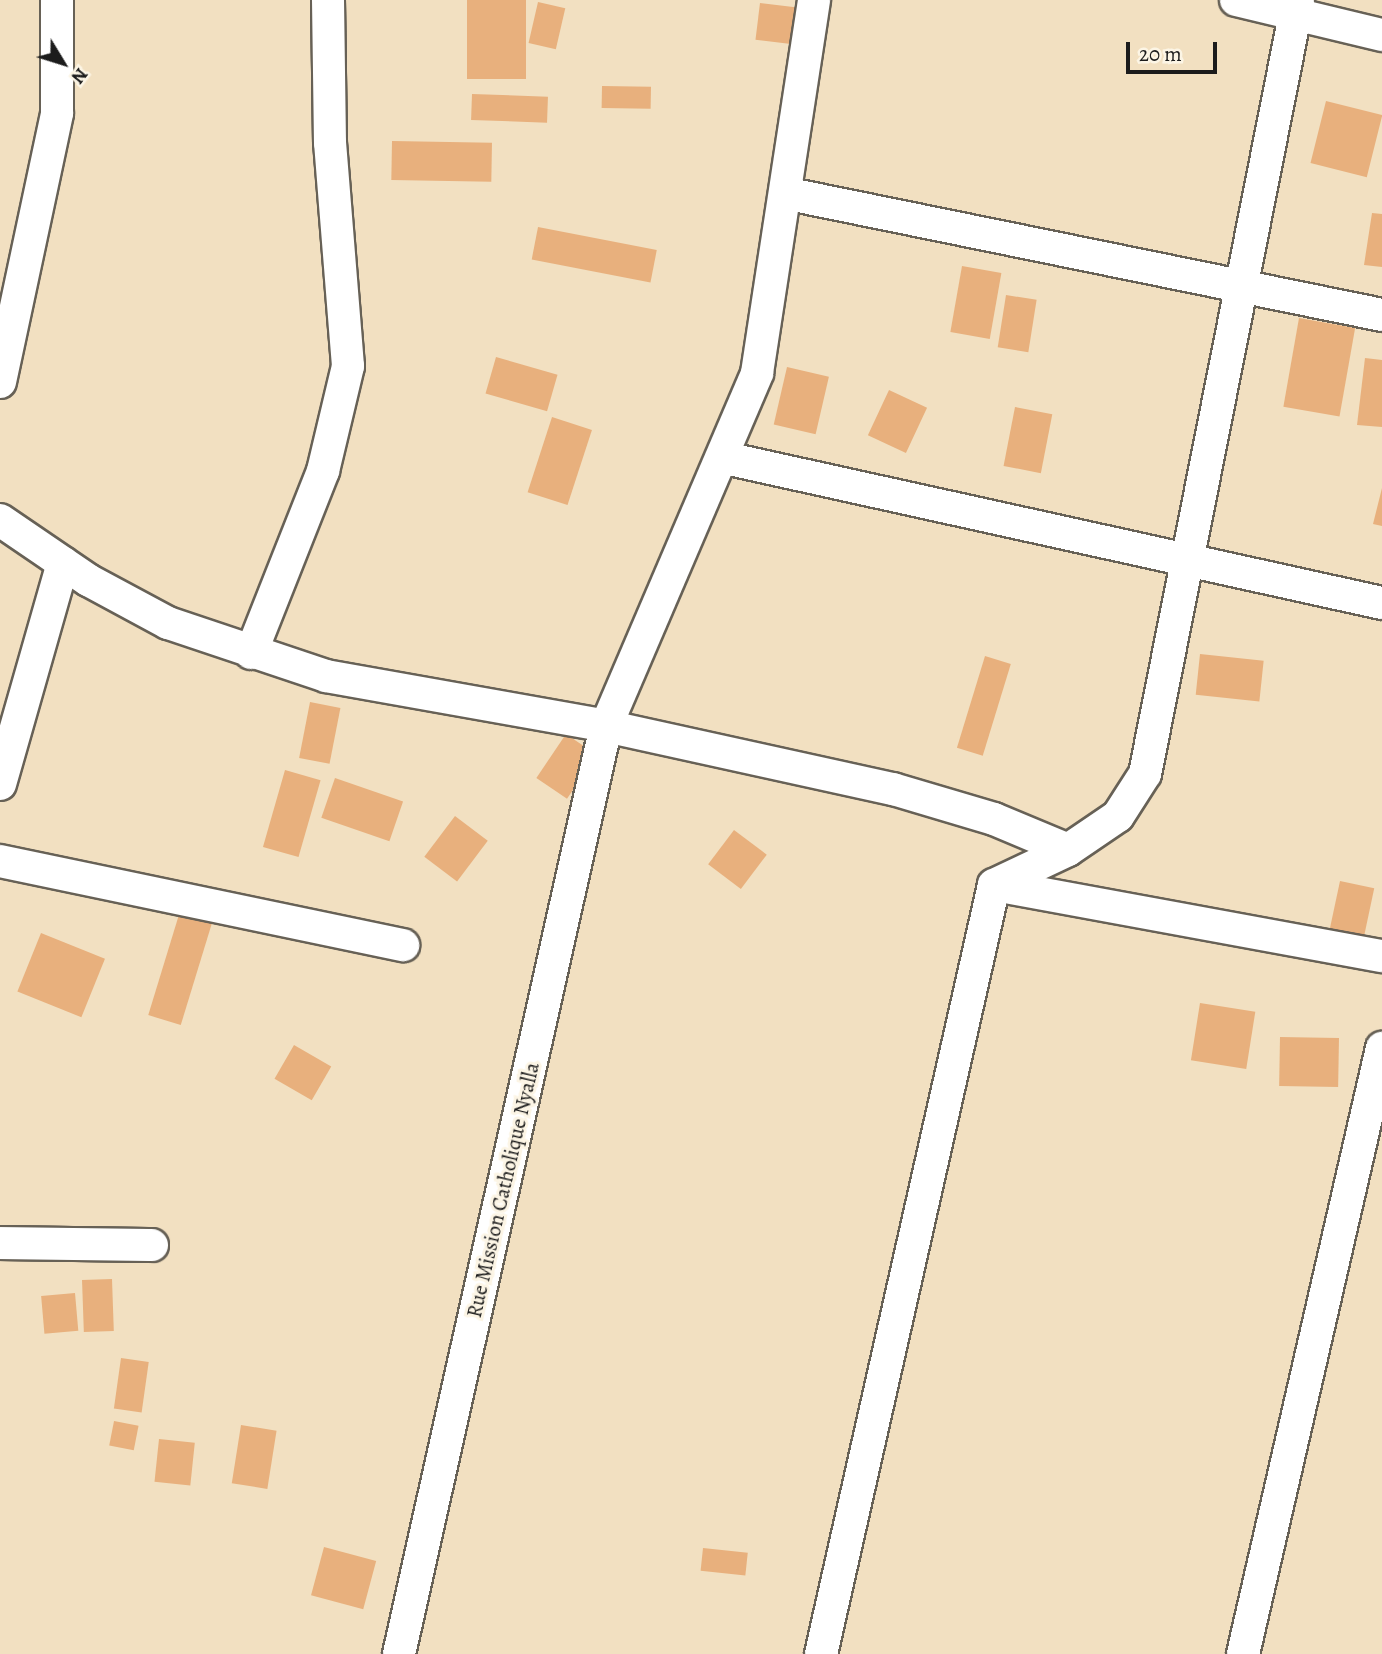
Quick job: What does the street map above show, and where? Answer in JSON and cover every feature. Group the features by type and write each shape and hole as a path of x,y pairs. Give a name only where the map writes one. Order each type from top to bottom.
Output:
{"street":[{"path":"0,382 57,113 57,0"},
{"path":"251,653 323,471 348,366 330,143 328,0"},
{"name":"Rue Mission Catholique Nyalla","path":"399,1654 606,726 725,458 757,373 789,194 814,0"},
{"path":"1236,0 1296,6 1382,35"},
{"path":"994,885 1068,850 1118,816 1145,774 1296,6"},
{"path":"789,194 1242,283 1382,315"},
{"path":"725,458 1186,563 1382,603"},
{"path":"0,520 63,563 168,624 251,653 326,676 606,726 893,789 994,819 1068,850"},
{"path":"0,785 63,563"},
{"path":"0,861 402,945"},
{"path":"994,885 1382,956"},
{"path":"821,1654 994,885"},
{"path":"1243,1654 1382,1048"},
{"path":"0,1243 152,1245"}],"building":[{"path":"467,0 526,0 526,79 467,79"},
{"path":"538,2 565,8 556,49 529,43"},
{"path":"760,3 806,9 801,45 755,40"},
{"path":"602,86 651,87 651,109 602,108"},
{"path":"472,94 548,97 547,123 471,120"},
{"path":"1326,101 1382,115 1367,177 1311,163"},
{"path":"392,141 492,143 491,182 391,180"},
{"path":"1372,213 1382,214 1382,267 1364,265"},
{"path":"538,227 657,250 650,282 532,259"},
{"path":"962,266 1001,273 990,339 950,332"},
{"path":"1006,295 1037,300 1028,352 998,347"},
{"path":"1299,318 1355,328 1340,417 1283,407"},
{"path":"496,357 558,375 547,411 486,394"},
{"path":"1365,358 1382,360 1382,427 1357,425"},
{"path":"787,367 829,377 816,434 774,424"},
{"path":"889,390 927,408 906,453 868,435"},
{"path":"1015,407 1052,414 1041,473 1004,466"},
{"path":"552,417 592,430 568,505 528,492"},
{"path":"1382,488 1382,526 1373,524"},
{"path":"1200,654 1264,661 1259,701 1196,695"},
{"path":"985,656 1011,664 983,756 957,748"},
{"path":"310,702 340,708 330,764 299,758"},
{"path":"566,734 597,755 567,799 536,778"},
{"path":"285,770 321,780 299,857 263,847"},
{"path":"335,778 403,801 389,841 321,818"},
{"path":"455,816 488,841 457,881 424,857"},
{"path":"734,830 767,855 741,889 708,864"},
{"path":"1340,881 1374,888 1363,939 1329,932"},
{"path":"181,908 214,918 181,1025 148,1015"},
{"path":"41,933 105,959 81,1017 17,991"},
{"path":"1200,1003 1255,1012 1246,1069 1191,1060"},
{"path":"1280,1037 1339,1038 1338,1087 1279,1086"},
{"path":"294,1045 331,1066 312,1100 274,1079"},
{"path":"112,1279 114,1331 84,1332 82,1280"},
{"path":"75,1293 78,1331 44,1334 41,1296"},
{"path":"121,1358 149,1362 142,1412 114,1409"},
{"path":"114,1421 139,1426 134,1450 109,1446"},
{"path":"241,1425 277,1431 267,1489 232,1483"},
{"path":"159,1439 195,1443 190,1486 155,1482"},
{"path":"324,1547 376,1561 363,1609 311,1595"},
{"path":"703,1548 748,1553 745,1576 701,1571"}]}
